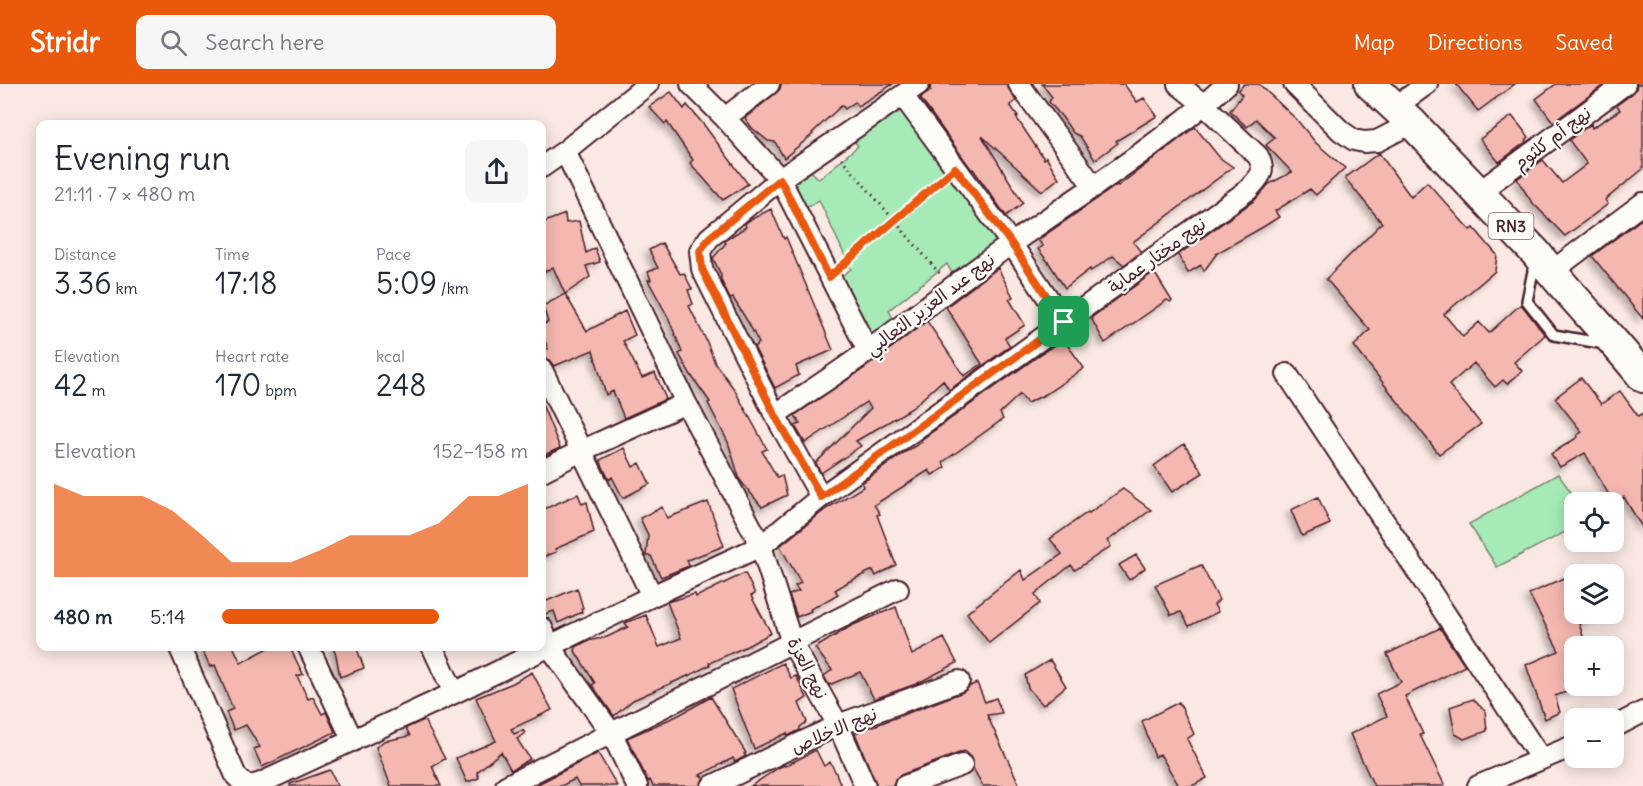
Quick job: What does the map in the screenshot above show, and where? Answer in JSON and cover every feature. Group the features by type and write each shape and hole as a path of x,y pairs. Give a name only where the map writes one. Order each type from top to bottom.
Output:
{"main road":[{"name":"RN3","path":"1370,84 1404,115 1479,192 1619,346 1643,377"}],"street":[{"path":"546,164 648,84"},
{"path":"691,84 780,179 868,351"},
{"path":"725,118 769,84"},
{"path":"821,497 775,415 702,269 700,251 709,238 780,179 919,84"},
{"path":"1019,84 1094,187"},
{"path":"1178,84 1204,105"},
{"name":"نهج عبد العزيز الثعالبي","path":"775,415 868,351 1011,243 1094,187 1204,105 1227,84"},
{"path":"1294,84 1341,131 1354,140 1364,142 1377,141 1404,115 1427,84"},
{"name":"نهج أم كلثوم","path":"1479,192 1625,84"},
{"path":"903,96 1011,243 1064,322"},
{"name":"نهج مختار عماية","path":"546,649 651,596 761,546 821,497 1248,190 1261,175 1263,165 1258,156 1204,105"},
{"name":"نهج العزة","path":"565,151 686,403 761,546 792,643 838,725 865,786"},
{"path":"1544,262 1643,203"},
{"path":"1287,374 1541,759"},
{"path":"546,378 651,596"},
{"path":"546,469 686,403"},
{"path":"506,786 898,589"},
{"path":"546,638 550,647 612,734 638,786"},
{"path":"181,651 236,776 250,786"},
{"path":"310,651 354,741"},
{"path":"434,651 454,693"},
{"name":"نهج مختار عماية","path":"250,786 354,741 542,651"},
{"name":"نهج الاخلاص","path":"712,786 838,725 958,681"},
{"path":"1624,723 1642,715"},
{"path":"1478,786 1564,750"},
{"path":"905,786 962,765"}],"lane":[{"path":"1544,262 1527,301 1554,335 1619,346"}],"path":[{"path":"829,145 951,287"},
{"path":"829,277 955,168"}],"green space":[{"path":"897,106 997,243 953,275 947,264 889,310 893,319 868,337 839,278 851,269 819,200 806,208 793,183 809,169 819,179 858,146 851,137"},
{"path":"1558,474 1571,492 1564,492 1564,533 1497,567 1469,524"}],"building":[{"path":"781,84 893,84 858,106 855,102 845,109 842,105 813,134 784,158 775,142 768,141 752,128 745,118 776,93"},
{"path":"931,84 1006,84 1016,101 1010,105 1018,116 1016,117 1059,178 1042,191 982,136 1023,203 1006,216 920,98 931,91"},
{"path":"1042,84 1124,84 1137,102 1144,98 1157,116 1116,141 1118,143 1095,160 1080,136 1073,133 1049,102 1052,97"},
{"path":"1244,84 1259,84 1297,120 1316,143 1345,168 1316,195 1310,189 1275,211 1279,217 1217,253 1204,271 1201,265 1188,273 1178,255 1255,200 1269,184 1292,172 1266,145 1275,138 1256,119 1247,127 1230,111 1242,95 1238,91"},
{"path":"1456,84 1515,84 1478,111"},
{"path":"1556,84 1605,84 1553,122 1536,99"},
{"path":"1637,84 1643,84 1643,169 1605,200 1608,204 1565,236 1531,201 1517,179 1543,160 1562,183 1587,164 1569,140 1591,124 1592,128 1620,110 1617,105 1633,93"},
{"path":"671,92 684,109 687,105 704,125 748,184 723,200 690,163 693,160 667,122 665,124 649,107"},
{"path":"1512,116 1529,137 1499,162 1480,139"},
{"path":"1195,127 1220,158 1233,167 1133,242 1141,252 1124,265 1113,256 1091,271 1090,269 1065,288 1038,249 1043,246 1038,240 1118,186"},
{"path":"1379,153 1411,197 1427,182 1470,230 1474,228 1497,255 1495,271 1444,314 1463,337 1479,322 1489,333 1521,304 1545,335 1514,362 1522,371 1507,384 1503,380 1495,387 1474,363 1449,385 1481,424 1439,454 1354,346 1370,330 1326,279 1382,223 1345,178"},
{"path":"771,209 784,239 786,237 833,350 796,366 799,375 775,388 754,347 759,343 733,298 730,299 713,258 726,243 724,241 746,227 745,224 748,221"},
{"path":"565,214 566,223 579,221 586,253 595,248 600,262 586,266 590,277 565,294 553,267 546,271 546,221"},
{"path":"1643,218 1643,319 1592,256"},
{"path":"662,243 680,274 684,273 692,289 688,290 693,304 689,306 715,363 734,389 767,449 762,451 777,477 782,475 787,495 762,507 740,480 728,442 708,403 710,402 679,354 682,352 668,317 648,280 651,280 648,272 658,268 649,250"},
{"path":"998,268 1013,297 1009,299 1025,325 1005,338 1010,346 949,390 943,380 912,408 856,441 861,446 821,473 816,463 871,408 866,402 805,443 795,426 800,424 795,415 865,368 927,321 964,376 982,364 946,307"},
{"path":"1154,272 1172,301 1167,300 1105,343 1091,318"},
{"path":"565,294 587,331 625,311 635,335 623,341 642,378 655,373 666,399 624,418 613,391 606,395 593,350 554,366 546,359 546,349 548,349 546,323 548,322 546,304"},
{"path":"1064,340 1084,368 1046,394 1027,403 1020,394 1000,413 1003,419 943,462 945,468 932,475 929,470 874,505 880,514 877,515 896,565 876,576 873,570 848,582 835,590 838,594 797,617 789,595 799,591 795,586 801,583 780,546 826,509 863,487 862,483 922,442 921,440"},
{"path":"1581,378 1601,404 1620,391 1638,416 1643,413 1643,529 1624,497 1624,492 1607,492 1585,453 1560,467 1551,454 1582,432 1555,398"},
{"path":"546,414 560,448 546,454"},
{"path":"1184,444 1203,473 1172,492 1154,466"},
{"path":"624,448 633,467 640,463 650,484 623,498 612,477 609,480 600,460"},
{"path":"1123,489 1151,510 1107,541 1111,546 1075,570 1071,565 1035,594 1040,603 989,643 967,613 1021,570 1025,580 1062,554 1050,539"},
{"path":"578,494 582,504 587,502 594,532 555,549 556,552 546,556 546,508"},
{"path":"1318,497 1330,524 1302,536 1291,510"},
{"path":"708,502 724,546 687,560 689,566 661,577 651,556 646,556 648,535 640,518 662,507 667,518"},
{"path":"1136,555 1145,568 1129,580 1119,565"},
{"path":"1201,565 1219,600 1214,605 1218,612 1189,626 1181,612 1171,615 1155,585"},
{"path":"745,573 755,594 751,596 771,633 709,663 710,665 690,675 633,700 614,716 592,685 595,683 575,651 576,647 587,641 607,637 628,627 625,623 646,615 659,647 681,638 667,602 695,594 696,597"},
{"path":"1564,578 1564,624 1579,624 1583,636 1564,636 1564,693 1555,696 1560,712 1545,719 1526,665 1559,651 1529,594"},
{"path":"577,588 583,608 582,612 558,623 554,611 546,614 546,601"},
{"path":"896,607 912,655 944,638 957,663 916,684 874,699 860,672 829,685 824,676 832,670 815,648 851,626"},
{"path":"1440,628 1465,666 1405,696 1423,734 1420,735 1445,786 1374,786 1350,734 1387,716 1376,694 1401,682 1387,654"},
{"path":"203,651 235,651 241,663 263,651 292,651 303,674 297,676 308,699 313,697 322,714 326,712 335,732 262,767 254,749 260,747 246,725 234,730 226,712 233,709 215,665 210,667"},
{"path":"334,651 358,651 364,668 340,677"},
{"path":"1050,660 1066,686 1043,705 1028,688 1025,675"},
{"path":"783,663 791,678 796,676 807,698 799,703 807,722 800,727 800,730 788,736 787,733 754,749 731,689"},
{"path":"532,672 552,710 511,729 514,734 523,730 525,733 517,739 530,759 511,770 501,752 477,772 479,778 467,782 456,758 496,741 476,698 513,683"},
{"path":"977,683 985,702 996,698 1002,713 987,715 1020,786 983,786 973,768 973,760 964,751 901,775 895,779 893,786 877,786 855,733 963,692"},
{"path":"711,697 746,756 735,762 733,758 700,775 704,778 700,786 653,786 650,780 648,781 627,738 679,715"},
{"path":"1473,699 1485,711 1487,731 1464,739 1455,734 1450,707"},
{"path":"1179,702 1194,734 1187,739 1207,778 1192,786 1179,786 1160,754 1155,757 1142,721"},
{"path":"424,720 445,759 432,766 441,786 391,786 376,747 384,741 410,736 406,728"},
{"path":"816,750 824,766 830,762 841,786 751,786 778,768"},
{"path":"598,753 617,786 579,786 575,779 561,786 538,786 538,784"},
{"path":"330,770 338,786 290,786 290,784"}],"route":[{"path":"955,168 1011,243 1064,322 821,497 775,415 702,269 700,251 709,238 780,179 829,277 955,168"}]}
